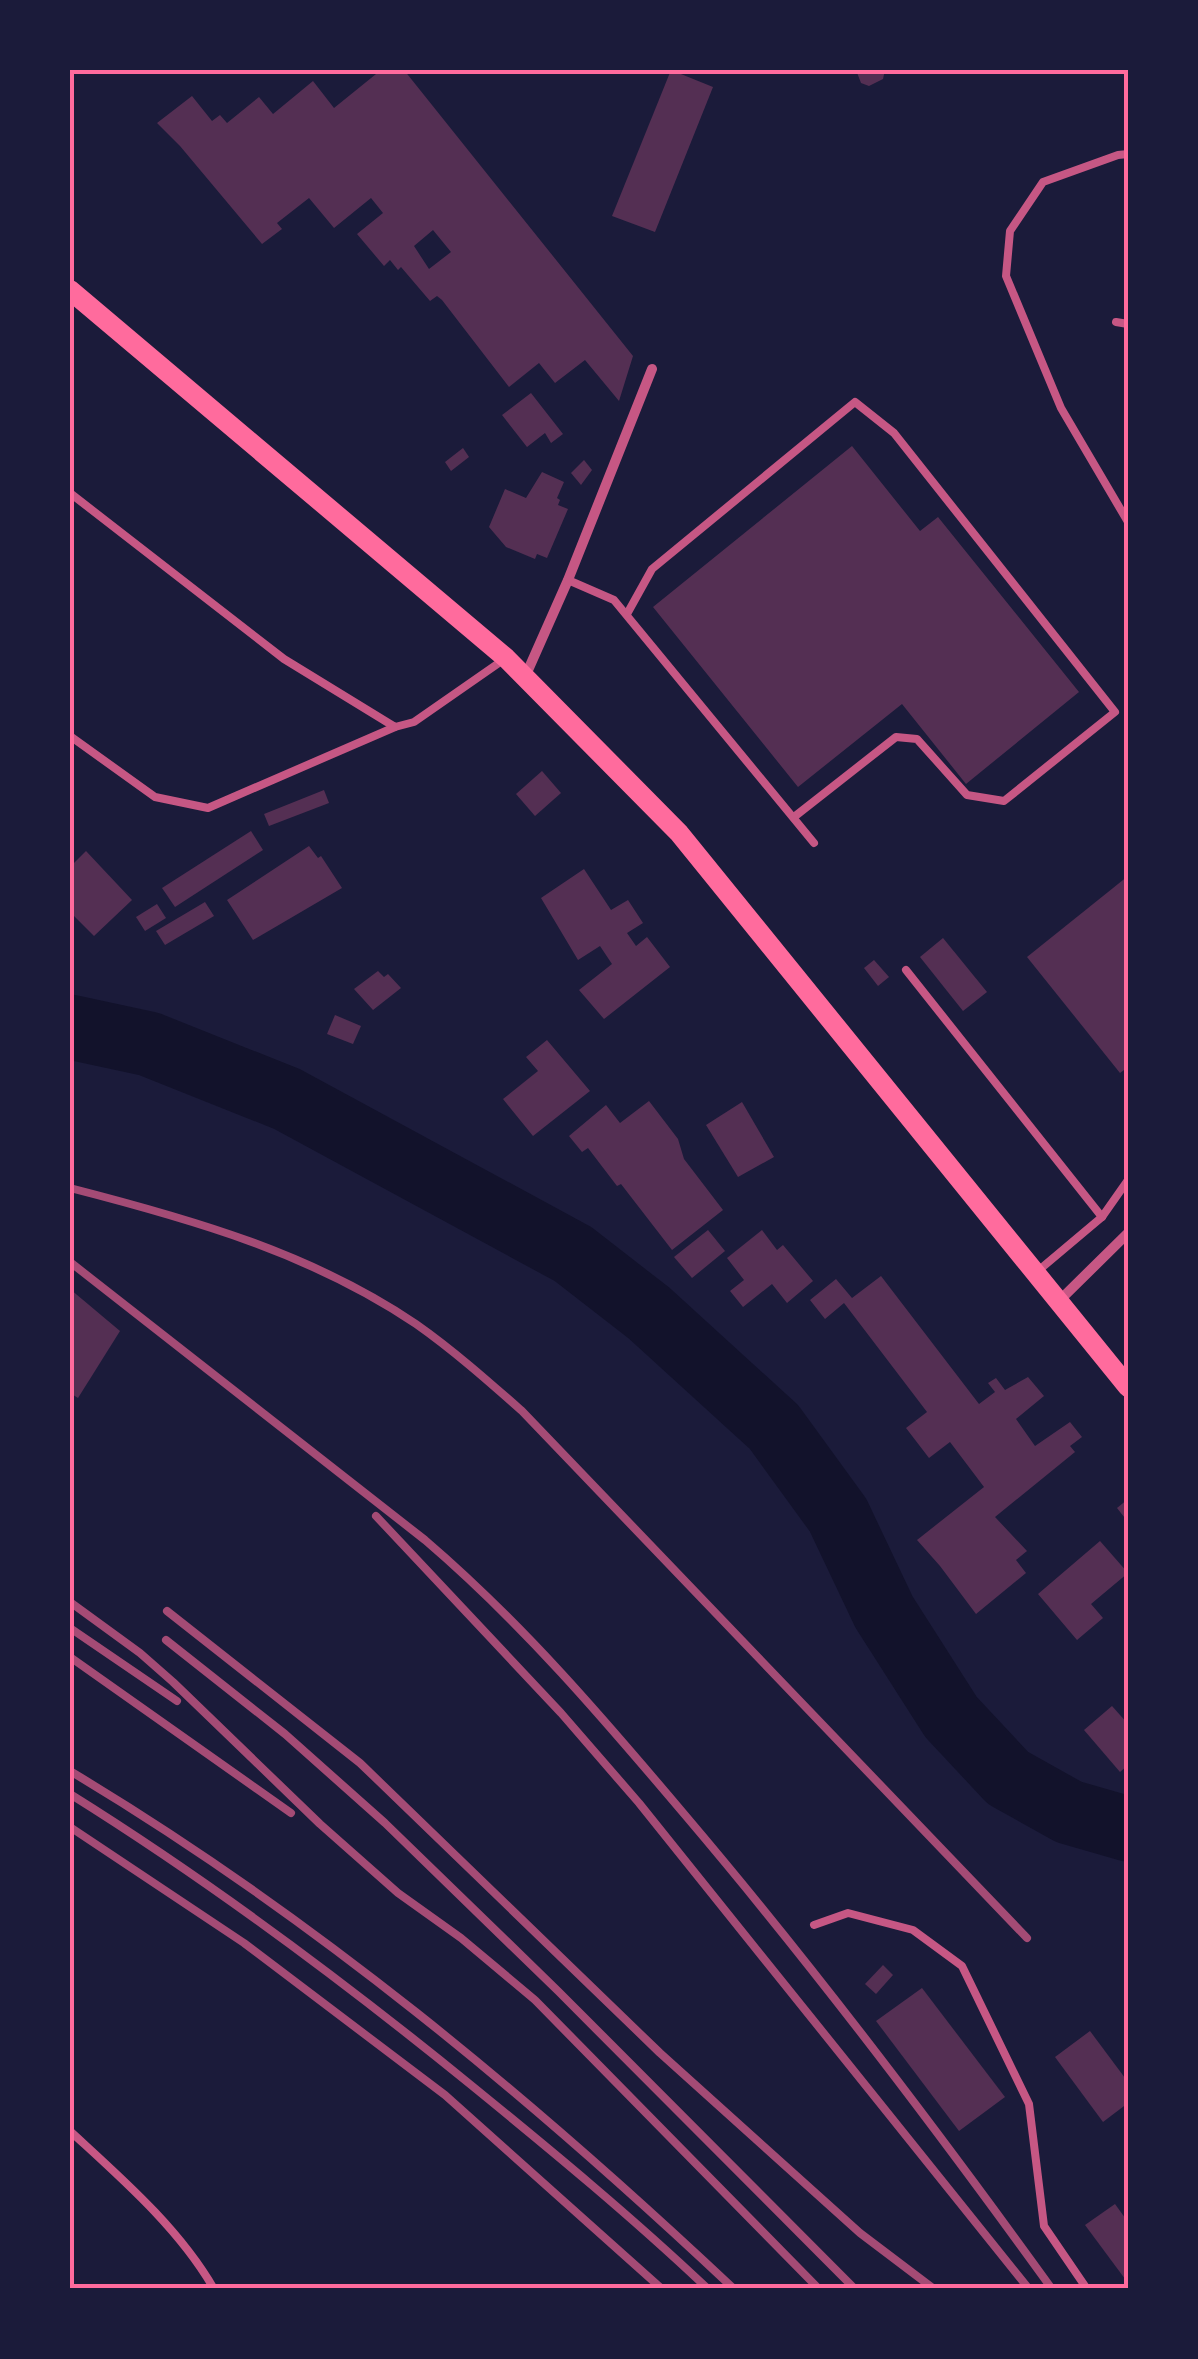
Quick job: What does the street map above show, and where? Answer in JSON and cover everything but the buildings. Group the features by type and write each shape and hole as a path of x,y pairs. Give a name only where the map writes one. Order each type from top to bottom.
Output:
{"main road":[{"path":"70,290 506,658 679,833 1128,1387"}],"street":[{"path":"525,678 652,368"},
{"path":"1059,1302 1128,1233"}],"lane":[{"path":"1128,154 1118,154 1043,182 1010,231 1006,276 1061,408 1128,522"},
{"path":"1116,322 1128,324"},
{"path":"627,614 652,569 855,402 894,433 1115,712 1004,801 967,795 917,739 896,736 794,817"},
{"path":"70,492 284,659 394,727"},
{"path":"568,580 614,600 814,843"},
{"path":"70,736 155,797 208,808 394,727 414,722 506,658"},
{"path":"906,970 1102,1217"},
{"path":"1036,1274 1102,1217 1128,1180"},
{"path":"814,1925 848,1912 913,1930 962,1966 1029,2104 1044,2226 1088,2289"},
{"path":"70,2131 126,2183 202,2268 214,2289"}],"waterway":[{"path":"70,1027 149,1044 287,1099 573,1254 649,1313 774,1427 838,1515 884,1612 951,1717 1008,1778 1069,1812 1128,1829"}],"railway":[{"path":"70,1188 205,1226 292,1258 376,1299 443,1344 522,1411 1027,1938"},
{"path":"70,1262 425,1540 561,1672 781,1931 919,2108 1052,2289"},
{"path":"376,1516 561,1713 639,1803 1029,2289"},
{"path":"70,1602 173,1682 320,1824 398,1893 461,1938 535,2000 819,2289"},
{"path":"167,1611 360,1763 660,2053 860,2233 934,2289"},
{"path":"70,1628 177,1701"},
{"path":"166,1640 285,1734 385,1823 855,2289"},
{"path":"70,1657 291,1813"},
{"path":"70,1771 247,1886 416,2012 578,2147 734,2289"},
{"path":"70,1794 225,1897 374,2008 562,2160 708,2289"},
{"path":"70,1827 244,1943 445,2095 662,2289"}]}
